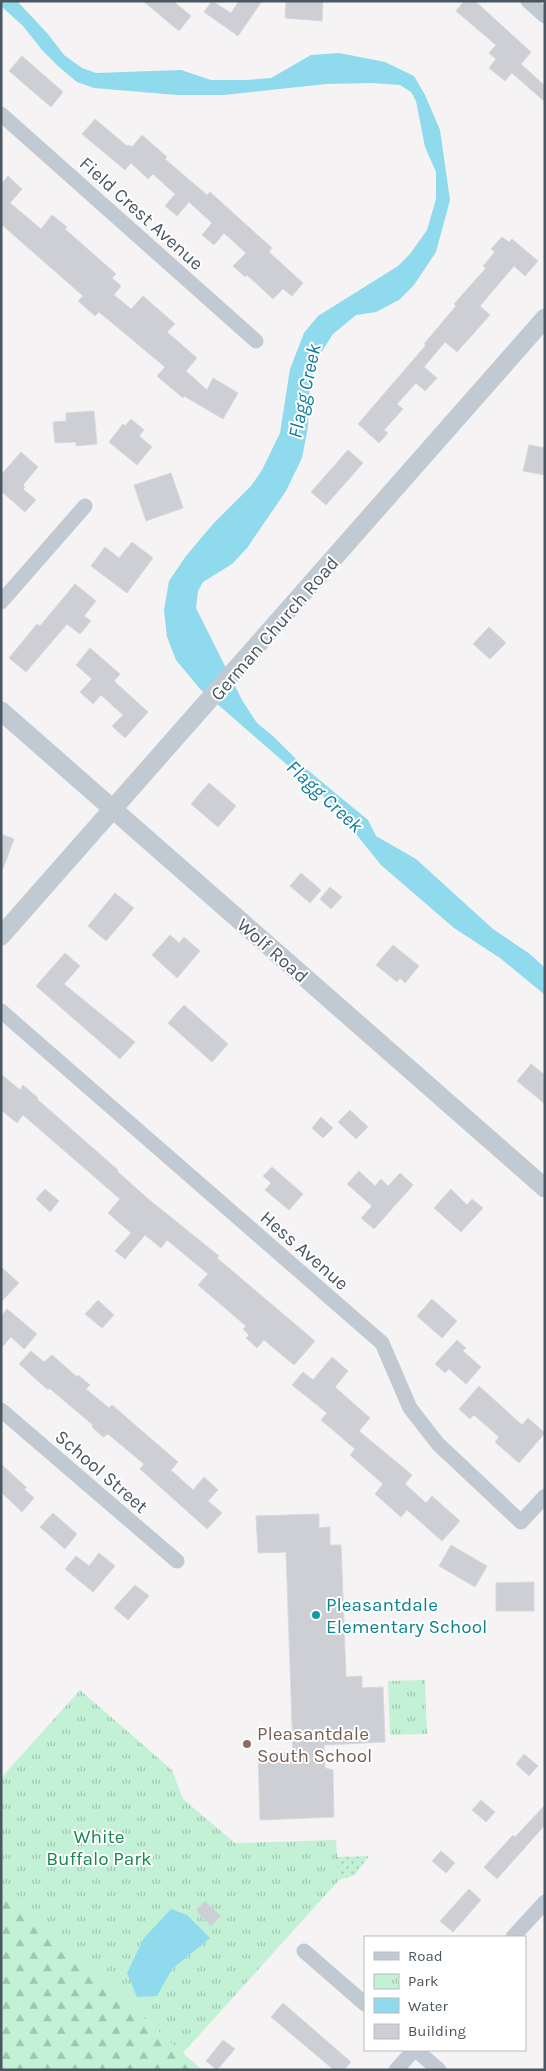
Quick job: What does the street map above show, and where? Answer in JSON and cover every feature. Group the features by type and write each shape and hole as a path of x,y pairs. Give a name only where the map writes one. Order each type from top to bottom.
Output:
{"street":[{"path":"528,1 545,16"},
{"name":"Field Crest Avenue","path":"1,114 256,341"},
{"name":"German Church Road","path":"1,936 234,674 545,318"},
{"path":"1,602 86,506"},
{"name":"Wolf Road","path":"1,712 545,1188"},
{"name":"Hess Avenue","path":"1,1011 382,1343 410,1408 427,1430 438,1444 522,1522 545,1496"},
{"name":"School Street","path":"1,1410 177,1561"},
{"path":"514,1936 545,1902"},
{"path":"304,1951 364,2003"},
{"path":"396,2070 414,2051"},
{"path":"416,2051 439,2070"}],"green space":[{"path":"425,1680 427,1734 390,1735 388,1681"},
{"name":"White Buffalo Park","path":"80,1690 172,1770 183,1799 235,1843 336,1840 339,1880 183,2053 1,1891 1,1778"},
{"path":"369,1856 355,1875 339,1880 337,1857"},
{"path":"1,1891 183,2053 202,2070 1,2070"}],"water":[{"name":"Flagg Creek","path":"1,1 17,1 48,34 64,55 82,68 96,73 181,70 211,80 271,78 311,55 339,53 385,62 414,76 425,95 440,130 450,200 436,252 414,285 399,300 376,312 356,315 333,334 315,362 309,395 308,427 302,458 286,491 247,548 232,564 203,582 198,591 196,608 242,700 257,723 305,768 368,820 376,836 416,859 493,929 530,954 545,968 545,995 500,958 454,928 381,865 331,803 200,689 176,660 167,637 164,610 169,581 186,556 213,524 251,486 262,470 280,433 290,369 304,333 318,316 398,266 410,254 427,230 436,199 436,172 425,147 416,101 411,92 400,85 372,83 326,84 224,95 177,95 94,88 77,82 59,67 42,50 23,26 1,6"},
{"path":"171,1909 187,1915 210,1938 172,1969 157,1996 137,1997 127,1973 144,1938"}],"building":[{"path":"143,1 173,1 191,16 179,31"},
{"path":"212,1 231,13 239,1 262,1 238,36 204,12"},
{"path":"286,1 323,1 322,21 285,18"},
{"path":"464,1 475,1 531,52 521,64 545,86 545,102 512,73 505,81 489,68 496,59 489,53 496,45 456,11"},
{"path":"22,56 63,92 51,107 9,71"},
{"path":"95,119 127,146 132,147 142,135 167,157 165,159 207,195 210,192 272,248 269,252 303,283 292,296 283,289 273,299 247,275 245,277 233,266 246,253 224,233 214,245 202,235 212,223 189,202 177,216 165,206 175,194 153,174 148,179 131,163 125,170 82,134"},
{"path":"8,176 22,189 10,203 41,229 52,215 116,274 112,278 121,286 114,295 131,309 143,296 175,324 167,332 197,358 186,371 207,390 213,378 238,393 223,419 184,396 183,398 157,376 165,367 99,312 95,316 78,301 83,296 1,224 1,184"},
{"path":"502,237 509,242 512,239 538,261 525,276 514,266 480,306 490,315 457,352 445,342 424,367 437,378 425,391 416,383 397,404 403,409 384,430 388,433 379,443 358,424 426,345 424,344 456,306 454,304 486,268 483,266 495,252 491,249"},
{"path":"94,411 97,444 76,446 76,442 55,443 53,422 66,421 66,413"},
{"path":"131,419 144,430 139,436 152,447 137,465 109,442 123,424 125,426"},
{"path":"529,445 545,448 545,475 523,471"},
{"path":"348,450 363,463 326,505 311,492"},
{"path":"21,452 38,467 23,485 25,487 23,489 36,500 25,512 1,491 1,475"},
{"path":"171,473 183,508 146,521 134,485"},
{"path":"132,542 153,558 127,593 91,566 105,547 119,558"},
{"path":"75,584 96,601 84,616 91,621 80,634 67,624 26,672 9,658 37,624 40,626"},
{"path":"489,627 506,643 490,659 473,644"},
{"path":"90,648 120,674 114,681 148,712 125,738 112,726 123,715 101,695 93,704 80,692 92,679 76,665"},
{"path":"209,783 236,806 218,827 191,804"},
{"path":"1,834 14,839 2,871 1,871"},
{"path":"301,873 321,890 310,903 290,886"},
{"path":"330,887 342,897 331,909 320,899"},
{"path":"115,893 134,908 106,941 88,926"},
{"path":"170,935 179,943 184,937 200,951 177,978 152,955"},
{"path":"393,945 419,966 405,983 400,978 397,982 376,965"},
{"path":"65,953 80,966 64,984 135,1042 120,1059 36,986"},
{"path":"184,1005 228,1044 212,1062 168,1023"},
{"path":"531,1064 545,1075 545,1104 517,1081"},
{"path":"1,1074 20,1090 23,1085 147,1198 219,1256 217,1258 315,1341 294,1365 264,1340 257,1348 246,1338 249,1335 243,1329 246,1326 198,1285 208,1274 167,1240 161,1248 145,1235 125,1259 115,1251 131,1233 108,1213 120,1199 23,1115 17,1123 1,1110"},
{"path":"350,1110 368,1127 356,1139 338,1122"},
{"path":"321,1117 333,1128 323,1138 312,1128"},
{"path":"272,1167 303,1194 289,1210 265,1190 271,1183 263,1176"},
{"path":"359,1171 375,1186 381,1179 388,1186 400,1173 413,1185 374,1229 361,1218 372,1206 347,1184"},
{"path":"45,1189 59,1201 50,1212 36,1199"},
{"path":"451,1189 467,1205 472,1199 483,1208 461,1232 434,1208"},
{"path":"1,1267 19,1283 1,1302"},
{"path":"432,1299 457,1321 442,1338 417,1316"},
{"path":"98,1300 114,1315 102,1328 85,1314"},
{"path":"7,1309 37,1334 24,1349 11,1337 1,1348 1,1316"},
{"path":"457,1340 466,1348 463,1351 481,1367 466,1384 449,1369 445,1373 435,1364"},
{"path":"31,1351 44,1362 52,1355 77,1377 78,1375 90,1385 86,1389 109,1408 112,1405 178,1462 171,1470 193,1490 204,1477 218,1490 208,1501 222,1513 207,1529 140,1469 144,1464 108,1434 103,1437 92,1427 93,1425 49,1388 48,1390 19,1364"},
{"path":"332,1357 348,1371 335,1387 370,1418 359,1431 412,1475 405,1484 426,1503 432,1496 460,1521 442,1541 407,1510 401,1517 375,1494 383,1484 350,1455 355,1449 321,1420 327,1413 292,1385 303,1372 313,1380"},
{"path":"479,1386 522,1425 528,1418 545,1433 519,1463 495,1442 499,1437 474,1415 470,1419 459,1409"},
{"path":"1,1464 27,1488 24,1489 34,1498 22,1512 1,1492"},
{"path":"53,1513 77,1534 65,1549 40,1527"},
{"name":"Pleasantdale Elementary School","path":"319,1514 319,1528 330,1527 330,1545 341,1545 346,1677 362,1676 362,1688 383,1687 385,1742 324,1745 325,1768 333,1770 334,1817 260,1820 258,1753 293,1752 286,1552 258,1553 256,1516"},
{"path":"451,1545 487,1566 475,1587 439,1566"},
{"path":"99,1553 115,1566 93,1592 65,1569 76,1556 89,1566"},
{"path":"534,1582 534,1611 496,1611 496,1583"},
{"path":"135,1585 149,1596 128,1620 114,1608"},
{"path":"524,1754 538,1766 529,1776 516,1764"},
{"path":"481,1800 495,1812 486,1822 472,1810"},
{"path":"545,1805 545,1825 497,1879 484,1867 513,1835 515,1837"},
{"path":"441,1851 455,1863 446,1873 432,1861"},
{"path":"469,1889 481,1900 453,1932 440,1921"},
{"path":"205,1901 221,1916 211,1926 196,1910"},
{"path":"283,2003 351,2062 344,2070 334,2070 271,2017"},
{"path":"223,2040 235,2049 217,2070 206,2061"}],"place":[{"name":"Pleasantdale Elementary School","path":"316,1615"},
{"name":"Pleasantdale South School","path":"247,1744"}]}
